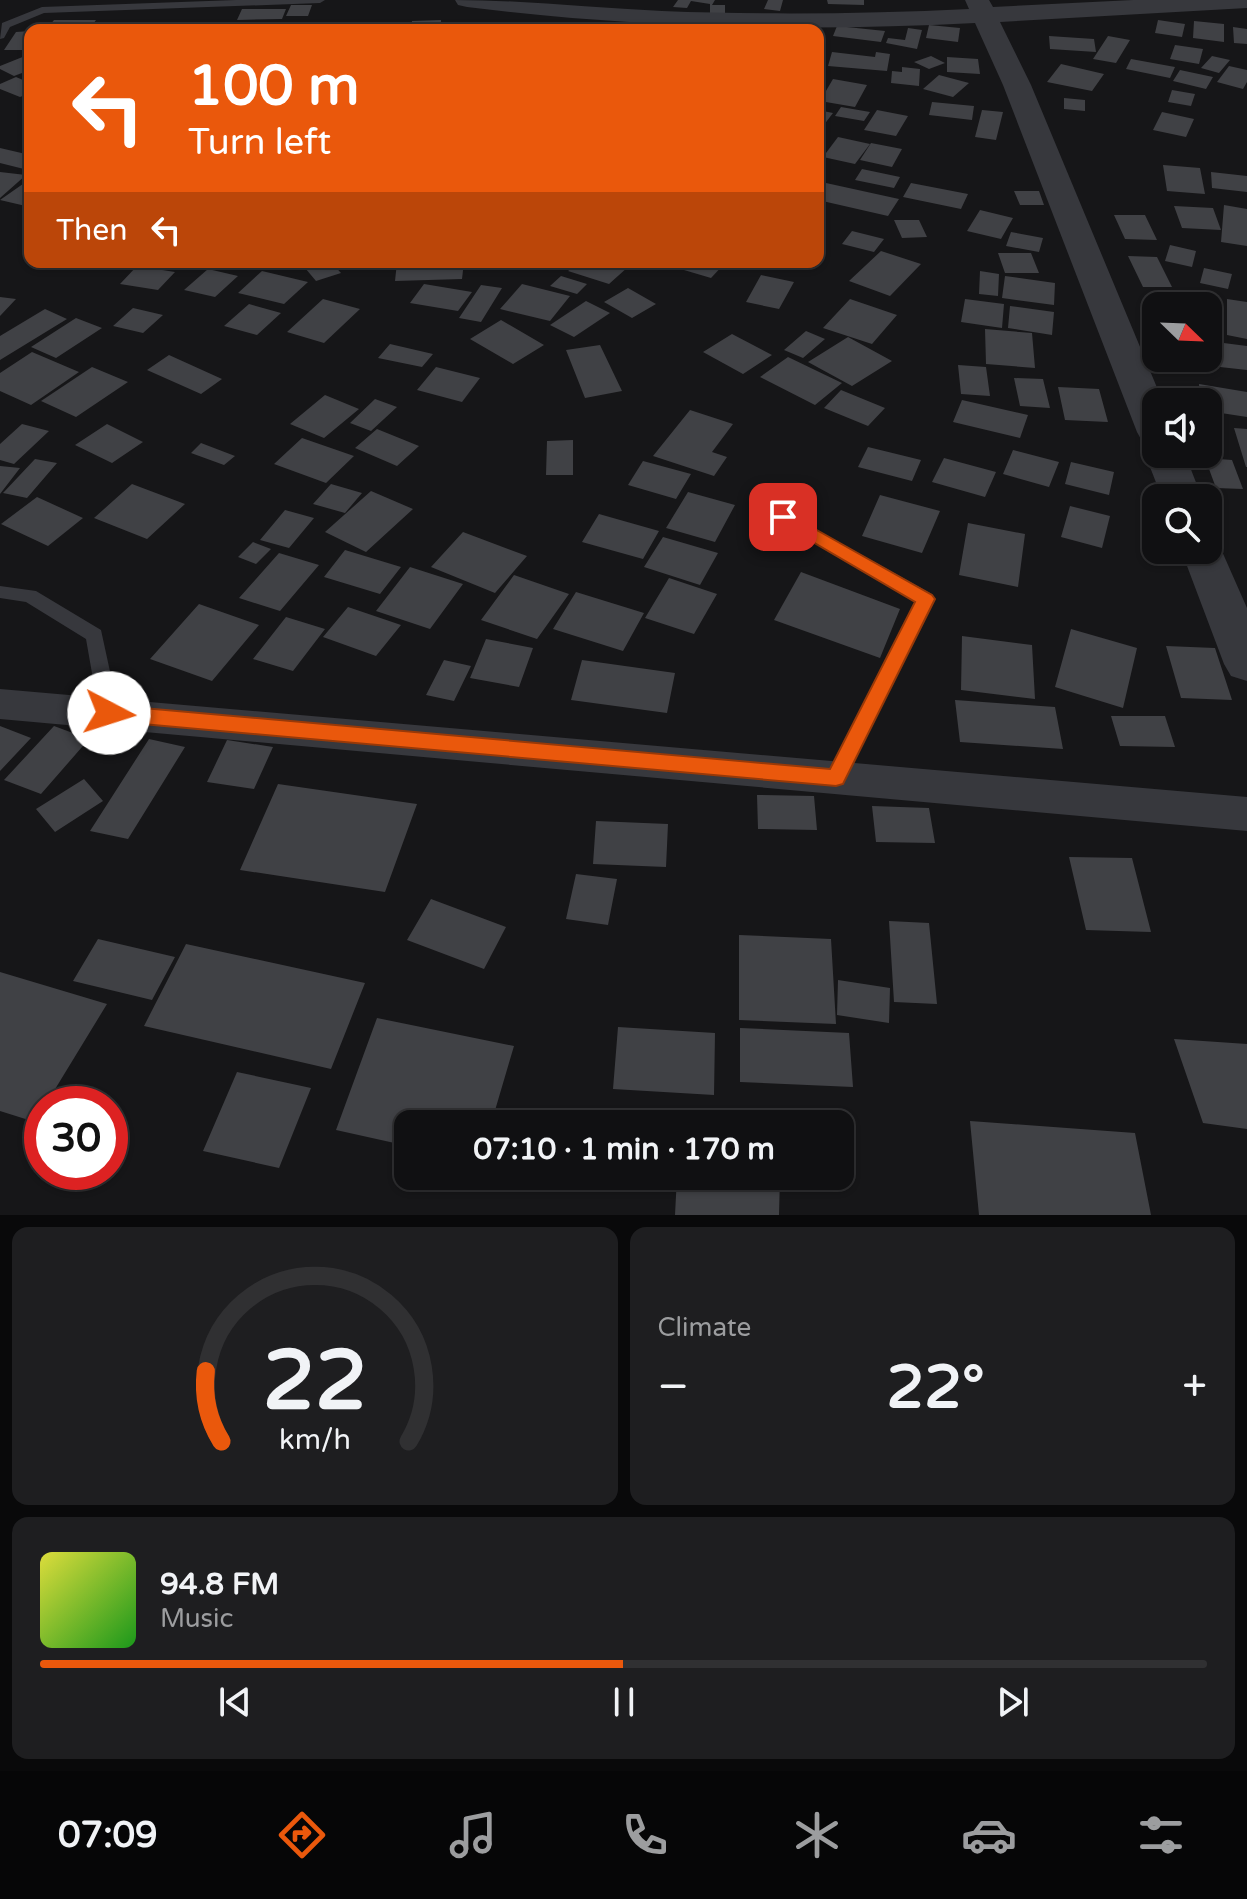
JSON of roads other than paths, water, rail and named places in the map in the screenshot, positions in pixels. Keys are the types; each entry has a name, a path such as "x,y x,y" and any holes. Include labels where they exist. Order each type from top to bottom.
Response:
{"street":[{"path":"467,0 626,19 758,21 980,8 1247,1"},
{"path":"980,8 1017,85 1142,397"},
{"path":"1208,564 1247,664"},
{"path":"0,704 1247,814"}],"lane":[{"path":"0,36 6,25 42,10 320,0"},
{"path":"783,517 926,599 836,778"},
{"path":"0,592 30,596 95,635 109,713"}]}
